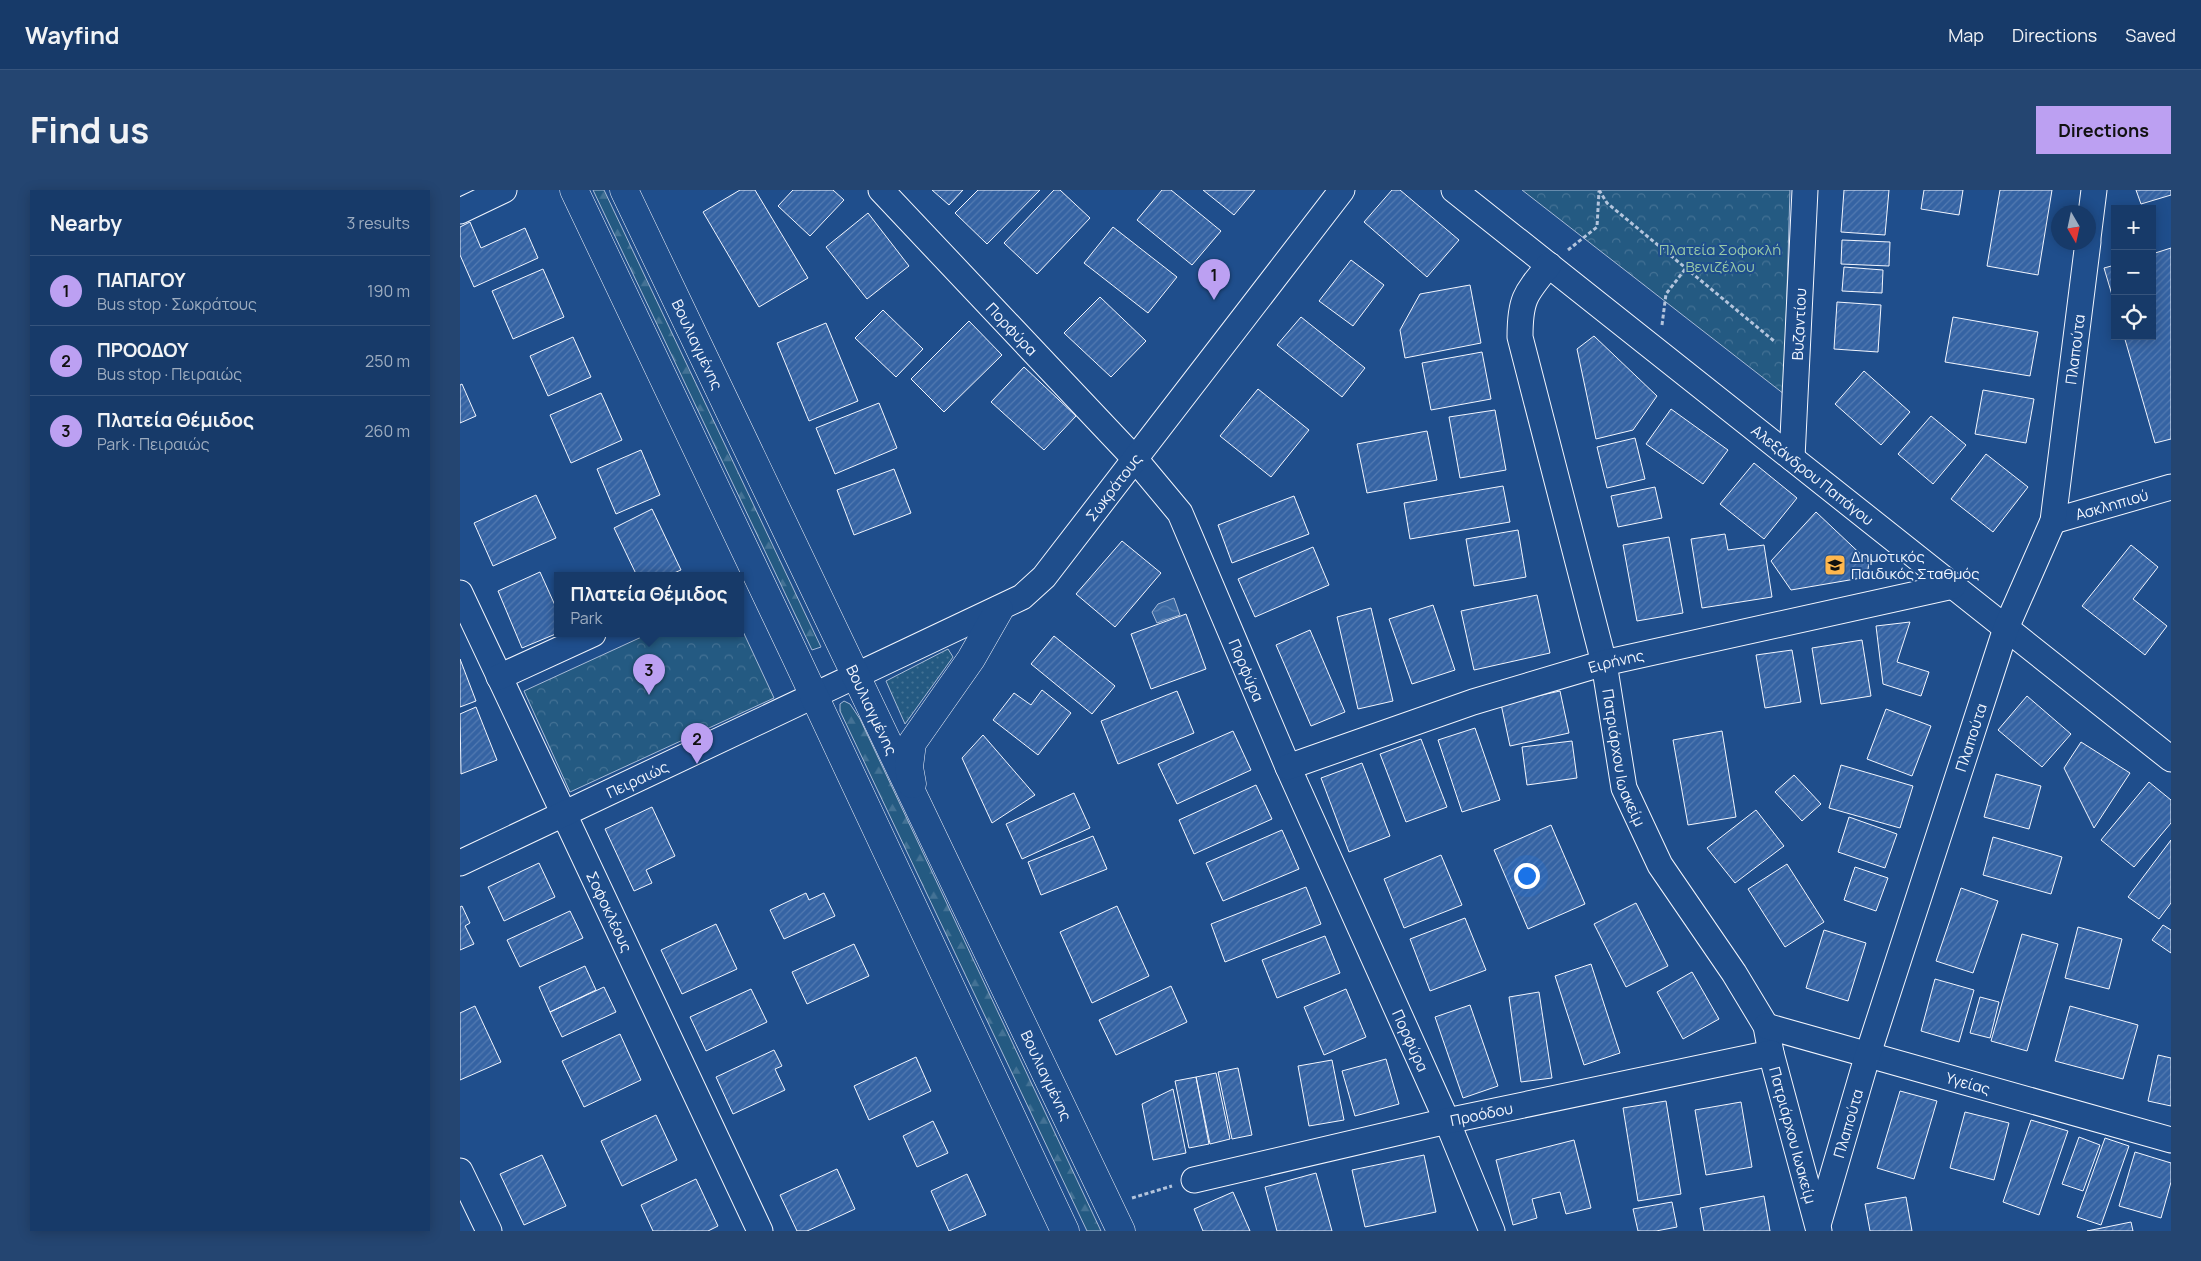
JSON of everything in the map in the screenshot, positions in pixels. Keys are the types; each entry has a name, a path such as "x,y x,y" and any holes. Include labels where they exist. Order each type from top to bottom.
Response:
{"main road":[{"path":"574,190 814,695 1060,1229"},
{"name":"Βουλιαγμένης","path":"624,190 1121,1231"},
{"path":"913,795 909,767 912,743 971,658 999,610"}],"street":[{"path":"460,210 504,190"},
{"name":"Πορφύρα","path":"881,190 1135,459 1180,513 1288,767 1447,1121 1492,1231"},
{"name":"Σωκράτους","path":"814,695 999,610 1022,597 1044,577 1342,190"},
{"name":"Αλεξάνδρου Παπάγου","path":"1454,190 2171,759"},
{"name":"Βυζαντίου","path":"1792,458 1805,190"},
{"path":"2092,205 2094,190"},
{"name":"Πλαπούτα","path":"1818,1228 1868,1054 2006,628 2053,521 2087,250"},
{"name":"Πατριάρχου Ιωακείμ","path":"1549,266 1528,291 1520,313 1520,337 1604,663 1624,788 1660,864 1734,973 1766,1026 1771,1053 1818,1228"},
{"name":"Ασκληπιού","path":"2053,521 2171,487"},
{"name":"Ειρήνης","path":"1288,767 1473,702 1604,663 1953,586"},
{"name":"Σοφοκλέους","path":"460,593 760,1231"},
{"path":"499,677 586,637"},
{"name":"Πειραιώς","path":"460,863 814,695"},
{"name":"Υγείας","path":"1766,1026 2171,1140"},
{"name":"Προόδου","path":"1194,1180 1447,1121 1771,1053"},
{"path":"460,1171 489,1231"}],"path":[{"path":"1549,266 1597,227 1599,190"},
{"path":"1599,190 1607,203 1798,360"},
{"path":"1658,352 1666,294 1686,268"},
{"path":"1108,1204 1194,1180"}],"green space":[{"path":"593,190 604,190 821,647 812,650"},
{"name":"Πλατεία Σοφοκλή Βενιζέλου","path":"1522,190 1790,190 1784,394"},
{"path":"744,634 774,698 570,792 524,691 641,637 744,637"},
{"path":"948,649 953,657 905,724 886,681"},
{"path":"844,701 850,704 860,719 1101,1231 1087,1231 840,711 840,704"}],"water":[{"path":"1174,598 1180,615 1157,623 1152,612 1158,604"}],"building":[{"path":"740,190 755,190 808,278 759,307 703,212"},
{"path":"793,190 833,190 844,200 810,236 778,206"},
{"path":"932,190 963,190 949,205"},
{"path":"978,190 1040,190 987,244 955,213"},
{"path":"1054,190 1060,190 1090,218 1037,274 1004,243"},
{"path":"1162,190 1171,190 1221,231 1192,265 1137,220"},
{"path":"1203,190 1255,190 1234,215"},
{"path":"1392,190 1400,190 1459,240 1427,277 1364,222"},
{"path":"1844,190 1889,190 1885,235 1841,232"},
{"path":"1924,190 1963,190 1959,215 1921,209"},
{"path":"2000,190 2052,190 2038,275 1987,266"},
{"path":"2136,190 2171,190 2171,195 2141,204"},
{"path":"868,213 909,266 867,299 826,247"},
{"path":"470,222 481,248 525,228 538,258 474,287 460,255 460,227"},
{"path":"1113,227 1177,277 1148,313 1084,263"},
{"path":"1842,240 1890,242 1889,266 1841,264"},
{"path":"2171,248 2171,439 2155,443 2125,340 2156,340 2156,253"},
{"path":"1351,260 1384,285 1353,326 1319,301"},
{"path":"2111,266 2111,292 2104,268"},
{"path":"1844,267 1883,270 1882,293 1842,291"},
{"path":"543,269 564,317 513,339 492,291"},
{"path":"1470,285 1481,343 1405,358 1400,330 1420,294"},
{"path":"1100,297 1146,341 1111,377 1064,333"},
{"path":"1837,302 1881,305 1878,352 1834,349"},
{"path":"883,310 923,349 896,377 855,338"},
{"path":"1301,317 1365,368 1342,397 1277,345"},
{"path":"1953,317 2038,332 2030,376 1945,362"},
{"path":"969,321 1002,355 944,412 911,379"},
{"path":"826,323 858,401 809,421 777,343"},
{"path":"1594,336 1657,396 1633,430 1596,439 1577,349"},
{"path":"573,337 591,377 548,396 530,356"},
{"path":"1482,352 1491,399 1431,410 1422,363"},
{"path":"1024,367 1076,416 1044,450 991,402"},
{"path":"1864,371 1910,412 1881,445 1835,404"},
{"path":"462,384 476,416 460,423 460,385"},
{"path":"1258,389 1309,430 1271,477 1220,436"},
{"path":"1983,390 2034,399 2026,443 1975,434"},
{"path":"601,393 622,440 571,463 550,415"},
{"path":"879,403 897,448 835,474 816,428"},
{"path":"1671,409 1728,450 1703,484 1646,444"},
{"path":"1495,410 1506,470 1460,478 1449,417"},
{"path":"1931,416 1966,445 1933,484 1898,454"},
{"path":"1427,431 1437,480 1367,493 1357,444"},
{"path":"1635,438 1645,479 1607,488 1597,447"},
{"path":"641,450 660,495 616,514 597,469"},
{"path":"1986,454 2028,487 1993,532 1951,499"},
{"path":"1754,463 1797,498 1764,539 1720,504"},
{"path":"894,469 911,513 854,535 837,490"},
{"path":"1503,486 1510,522 1410,539 1404,503"},
{"path":"1655,487 1662,518 1618,527 1611,496"},
{"path":"536,495 556,538 493,566 474,523"},
{"path":"1294,496 1309,534 1232,563 1218,525"},
{"path":"652,509 681,570 676,572 635,572 614,528"},
{"path":"1816,512 1869,562 1867,577 1791,590 1771,561"},
{"path":"1518,530 1526,577 1474,586 1466,539"},
{"path":"1725,534 1728,550 1764,545 1772,597 1702,608 1691,539"},
{"path":"1669,537 1683,613 1637,621 1623,545"},
{"path":"1122,541 1161,573 1115,627 1076,594"},
{"path":"2131,545 2158,567 2133,599 2167,626 2145,655 2082,606"},
{"path":"1313,547 1329,585 1255,617 1238,579"},
{"path":"540,572 554,603 554,635 522,648 498,591"},
{"path":"1537,595 1550,653 1474,670 1461,611"},
{"path":"1433,605 1455,670 1412,684 1389,619"},
{"path":"1371,608 1393,701 1358,709 1337,617"},
{"path":"1186,614 1206,669 1151,689 1131,634"},
{"path":"1910,622 1897,662 1929,672 1921,696 1883,684 1876,626"},
{"path":"1310,630 1345,712 1311,726 1276,645"},
{"path":"1054,636 1115,686 1092,714 1031,664"},
{"path":"1862,640 1871,696 1821,704 1812,648"},
{"path":"1792,650 1801,702 1765,708 1756,655"},
{"path":"460,659 476,701 460,707"},
{"path":"1042,690 1071,713 1038,755 993,720 1014,693 1031,705"},
{"path":"1177,691 1194,733 1118,764 1101,721"},
{"path":"1560,691 1569,733 1510,746 1501,704"},
{"path":"2027,696 2071,734 2042,767 1998,730"},
{"path":"476,707 497,760 461,774 460,714"},
{"path":"1886,709 1931,726 1912,776 1867,759"},
{"path":"1475,728 1500,800 1462,812 1438,740"},
{"path":"1233,731 1251,770 1177,804 1158,764"},
{"path":"1722,731 1736,817 1688,825 1673,740"},
{"path":"983,735 1035,795 992,823 962,758"},
{"path":"1421,739 1447,807 1406,822 1380,754"},
{"path":"1572,741 1577,778 1527,785 1522,747"},
{"path":"2081,742 2130,773 2094,828 2064,768"},
{"path":"1362,763 1390,836 1349,852 1321,778"},
{"path":"1841,765 1913,786 1900,828 1829,808"},
{"path":"1996,774 2041,786 2029,829 1984,817"},
{"path":"1794,775 1821,804 1802,821 1775,792"},
{"path":"2149,782 2171,800 2171,823 2134,867 2101,840"},
{"path":"1256,785 1272,819 1194,854 1179,820"},
{"path":"1074,793 1090,828 1022,859 1006,824"},
{"path":"652,807 675,856 646,870 652,883 634,891 605,829"},
{"path":"1756,810 1784,846 1735,883 1707,848"},
{"path":"1849,817 1897,834 1885,868 1838,852"},
{"path":"1551,825 1585,904 1528,929 1494,850"},
{"path":"1282,830 1299,869 1223,901 1206,863"},
{"path":"1093,836 1107,869 1041,895 1028,862"},
{"path":"1993,837 2062,857 2051,894 1983,875"},
{"path":"2171,840 2171,903 2159,919 2128,897"},
{"path":"1441,855 1462,905 1404,928 1384,879"},
{"path":"539,863 555,897 504,921 488,887"},
{"path":"1787,864 1824,922 1785,947 1748,889"},
{"path":"1855,867 1888,878 1876,911 1844,900"},
{"path":"1306,887 1321,924 1225,962 1211,924"},
{"path":"1961,888 1998,901 1973,973 1936,961"},
{"path":"806,893 809,900 824,893 835,916 784,939 770,910"},
{"path":"1636,903 1668,966 1626,987 1594,924"},
{"path":"462,906 470,923 465,926 474,944 460,950 460,907"},
{"path":"1117,906 1149,976 1092,1003 1060,932"},
{"path":"570,911 583,938 520,967 507,940"},
{"path":"1465,918 1486,970 1430,991 1410,939"},
{"path":"716,924 737,969 682,994 661,950"},
{"path":"2163,925 2171,930 2171,953 2152,940"},
{"path":"2078,927 2122,939 2109,989 2065,978"},
{"path":"1824,930 1866,943 1848,1001 1806,988"},
{"path":"2022,934 2058,944 2027,1051 1991,1041"},
{"path":"1325,936 1340,973 1277,998 1262,960"},
{"path":"854,944 869,976 807,1004 792,972"},
{"path":"1591,964 1620,1053 1584,1065 1555,976"},
{"path":"585,966 596,990 550,1012 539,987"},
{"path":"1692,972 1719,1019 1683,1039 1657,992"},
{"path":"1935,979 1974,990 1959,1042 1921,1031"},
{"path":"1171,986 1187,1022 1116,1055 1099,1020"},
{"path":"604,987 616,1012 562,1037 550,1012"},
{"path":"751,989 767,1022 706,1051 690,1017"},
{"path":"1346,989 1366,1037 1324,1055 1304,1007"},
{"path":"1539,992 1552,1078 1521,1082 1509,997"},
{"path":"1980,997 1999,1002 1990,1038 1970,1033"},
{"path":"1470,1005 1498,1086 1463,1098 1435,1017"},
{"path":"475,1006 501,1062 460,1080 460,1013"},
{"path":"2070,1006 2138,1025 2123,1079 2055,1061"},
{"path":"620,1034 641,1080 584,1107 562,1061"},
{"path":"774,1050 782,1066 775,1069 785,1090 733,1114 716,1077"},
{"path":"2158,1055 2171,1058 2171,1106 2148,1101"},
{"path":"916,1057 931,1091 869,1120 854,1086"},
{"path":"1386,1059 1399,1104 1355,1116 1342,1071"},
{"path":"1332,1060 1344,1120 1309,1126 1298,1066"},
{"path":"1238,1068 1252,1135 1232,1139 1218,1072"},
{"path":"1216,1073 1230,1139 1210,1144 1196,1077"},
{"path":"1196,1077 1209,1144 1189,1148 1175,1081"},
{"path":"1173,1089 1186,1153 1153,1160 1142,1104"},
{"path":"1900,1091 1937,1101 1914,1179 1877,1168"},
{"path":"1666,1101 1681,1194 1638,1201 1623,1108"},
{"path":"1741,1102 1752,1167 1706,1175 1695,1110"},
{"path":"1965,1112 2009,1123 1994,1180 1950,1168"},
{"path":"656,1115 677,1160 622,1186 601,1141"},
{"path":"2031,1120 2068,1131 2039,1215 2003,1202"},
{"path":"933,1121 948,1153 917,1167 903,1136"},
{"path":"2079,1137 2100,1145 2083,1191 2062,1184"},
{"path":"2105,1138 2129,1146 2101,1225 2077,1217"},
{"path":"1574,1140 1591,1208 1566,1214 1560,1192 1532,1199 1537,1218 1513,1225 1496,1160"},
{"path":"2135,1152 2171,1163 2171,1182 2161,1218 2119,1206"},
{"path":"542,1155 566,1206 524,1225 500,1174"},
{"path":"1424,1155 1436,1212 1365,1227 1352,1170"},
{"path":"837,1169 855,1209 807,1231 797,1231 780,1195"},
{"path":"1316,1173 1332,1231 1277,1231 1265,1187"},
{"path":"967,1174 986,1215 949,1231 931,1191"},
{"path":"696,1179 718,1226 708,1231 653,1231 641,1205"},
{"path":"1233,1192 1250,1231 1203,1231 1194,1209"},
{"path":"1764,1196 1770,1231 1704,1231 1700,1208"},
{"path":"1906,1197 1912,1231 1870,1231 1865,1204"},
{"path":"1672,1202 1677,1227 1656,1231 1638,1231 1633,1209"},
{"path":"2131,1222 2133,1231 2087,1231"}],"place":[{"name":"ΠΑΠΑΓΟΥ","path":"1214,300"},
{"name":"Δημοτικός Παιδικός Σταθμός","path":"1835,565"},
{"name":"Πλατεία Θέμιδος","path":"649,695"},
{"name":"ΠΡΟΟΔΟΥ","path":"697,764"}]}
